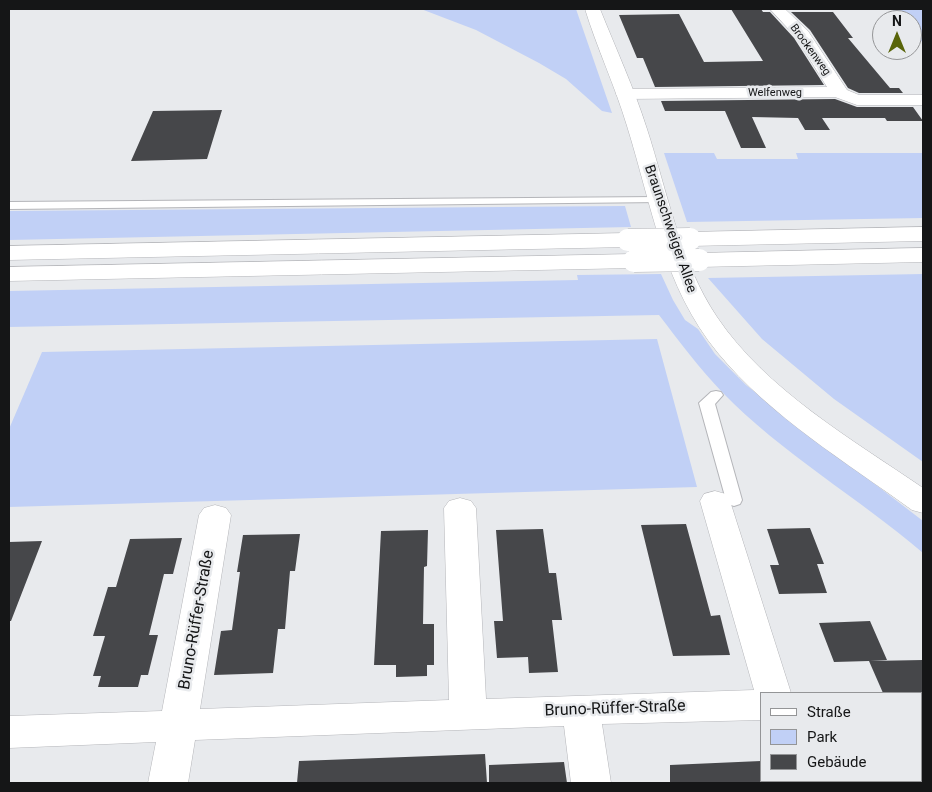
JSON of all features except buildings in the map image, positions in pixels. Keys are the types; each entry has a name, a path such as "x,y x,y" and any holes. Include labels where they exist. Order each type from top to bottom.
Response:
{"main road":[{"name":"Braunschweiger Allee","path":"592,9 642,141 658,200 691,294 707,321 730,350 759,381 810,421 923,503"},
{"name":"Brockenweg","path":"777,9 802,34 838,90 837,92"},
{"name":"Welfenweg","path":"624,94 837,92 857,100 923,100"},
{"path":"694,249 923,234"},
{"path":"9,252 694,249 923,254"},
{"path":"9,274 631,250"},
{"path":"725,501 773,692"},
{"path":"460,508 468,715"},
{"name":"Bruno-Rüffer-Straße","path":"179,725 215,515"},
{"name":"Bruno-Rüffer-Straße","path":"9,732 744,704 760,705"},
{"path":"581,711 591,783"},
{"path":"168,783 179,725"}],"lane":[{"path":"9,206 658,200"},
{"path":"716,395 707,403 725,501"}],"green space":[{"path":"421,9 576,9 612,113 602,111 566,79 539,63 476,30"},
{"path":"892,9 922,10 893,10"},
{"path":"922,10 923,11 922,42"},
{"path":"664,153 714,153 717,159 798,159 796,153 923,153 923,218 687,222"},
{"path":"625,206 631,227 9,240 9,211"},
{"path":"661,274 685,320 698,329 715,354 746,385 923,521 923,553 769,435 745,414 705,374 659,315 9,327 9,291 578,280 577,275"},
{"path":"923,274 923,462 834,399 762,339 708,278"},
{"path":"657,339 697,487 9,507 9,429 42,352"}]}
